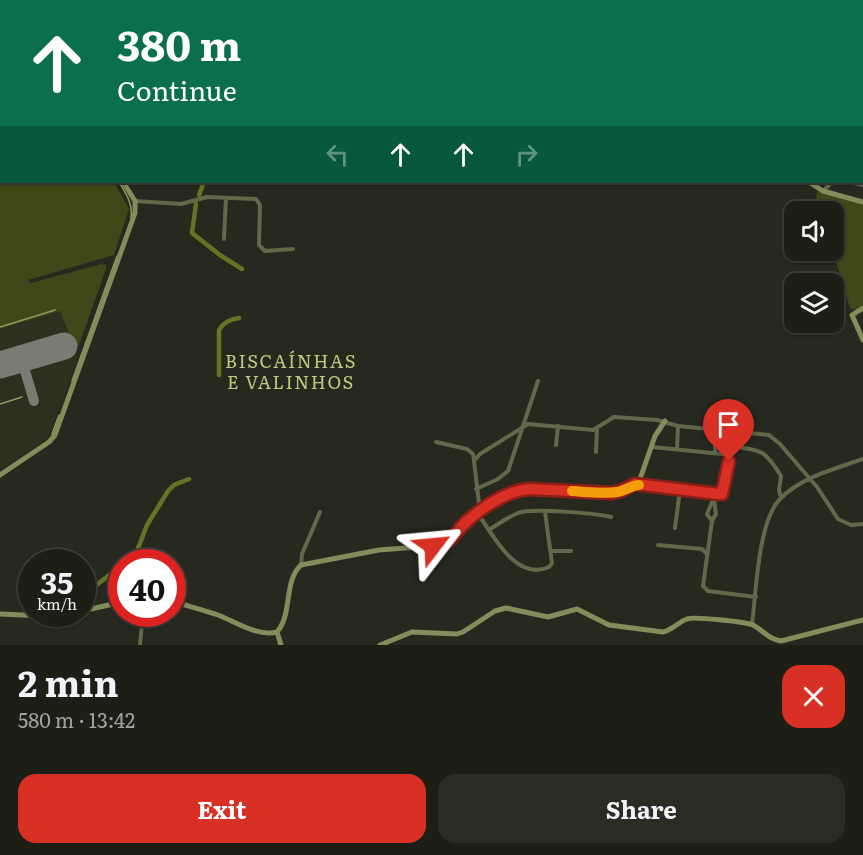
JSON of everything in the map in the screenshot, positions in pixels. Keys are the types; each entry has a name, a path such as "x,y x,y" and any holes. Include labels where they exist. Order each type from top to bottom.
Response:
{"street":[{"path":"0,475 49,442 55,435 135,213 135,201 124,183"},
{"path":"811,183 824,191 863,202"},
{"path":"824,191 831,183"},
{"path":"135,201 181,204 207,197 256,199 259,201 261,211 258,241 262,249 265,251 292,249"},
{"path":"222,238 226,198"},
{"path":"863,308 852,315 863,339"},
{"path":"476,489 504,476 510,465 538,381"},
{"path":"474,461 480,454 522,427 535,424 597,429 614,417 665,421 678,426 763,434 773,438 810,478 838,519 851,525 863,524"},
{"path":"186,605 221,616 257,631 277,633 282,626 292,580 301,565 359,552 445,544 450,542 466,522 504,496 522,490 612,493 621,491 635,484 644,472 655,436 665,421"},
{"path":"556,445 558,426"},
{"path":"677,449 678,426"},
{"path":"596,452 597,429"},
{"path":"715,453 716,429"},
{"path":"635,484 713,494 724,492 735,430"},
{"path":"436,442 471,451 479,513 508,556 526,567 537,570 549,567 552,563 545,512"},
{"path":"652,447 732,455"},
{"path":"733,447 758,450 764,453 781,476 779,490 781,498"},
{"path":"752,625 768,516 781,498 810,478 863,459"},
{"path":"675,528 680,490"},
{"path":"713,494 708,514 712,521 703,582 705,589 756,597"},
{"path":"301,565 302,554 320,512"},
{"path":"489,530 518,513 592,513 611,517"},
{"path":"658,545 702,549 707,553"},
{"path":"551,551 571,551"},
{"path":"380,645 412,632 457,634 495,611 506,608 548,617 577,609 609,625 656,632 670,631 689,618 752,625 768,637 782,641 863,620"},
{"path":"0,614 18,615"},
{"path":"140,645 142,627"},
{"path":"277,633 281,645"}],"shaded area":[{"path":"60,311 79,357 49,435 37,446 0,470 0,329"}],"green space":[{"path":"0,183 115,183 129,209 114,255 28,280 31,283 101,264 106,265 79,345 75,348 60,311 0,329"},
{"path":"817,191 863,204 863,305 856,310 850,308 844,288 844,273 840,273 836,261 844,261 844,201 818,201"}],"waterway":[{"path":"120,183 130,203 131,218"},
{"path":"199,195 204,183"},
{"path":"196,204 192,233 242,269"},
{"path":"72,381 117,256"},
{"path":"0,327 55,310"},
{"path":"219,375 219,330 223,325 239,318"},
{"path":"0,404 22,397"},
{"path":"52,434 59,415"},
{"path":"138,549 147,525 168,491 174,485 189,479"},
{"path":"96,585 108,576"}],"taxiway":[{"path":"26,358 23,364 34,401"}],"runway":[{"path":"0,365 64,346"}],"slow traffic":[{"path":"572,491 612,493 629,489 635,484 639,485"}],"district":[{"name":"BISCAÍNHAS E VALINHOS","path":"291,370"}],"route":[{"path":"433,546 450,542 466,522 504,496 516,491 529,489 612,493 629,489 635,484 722,494 729,461"}]}
